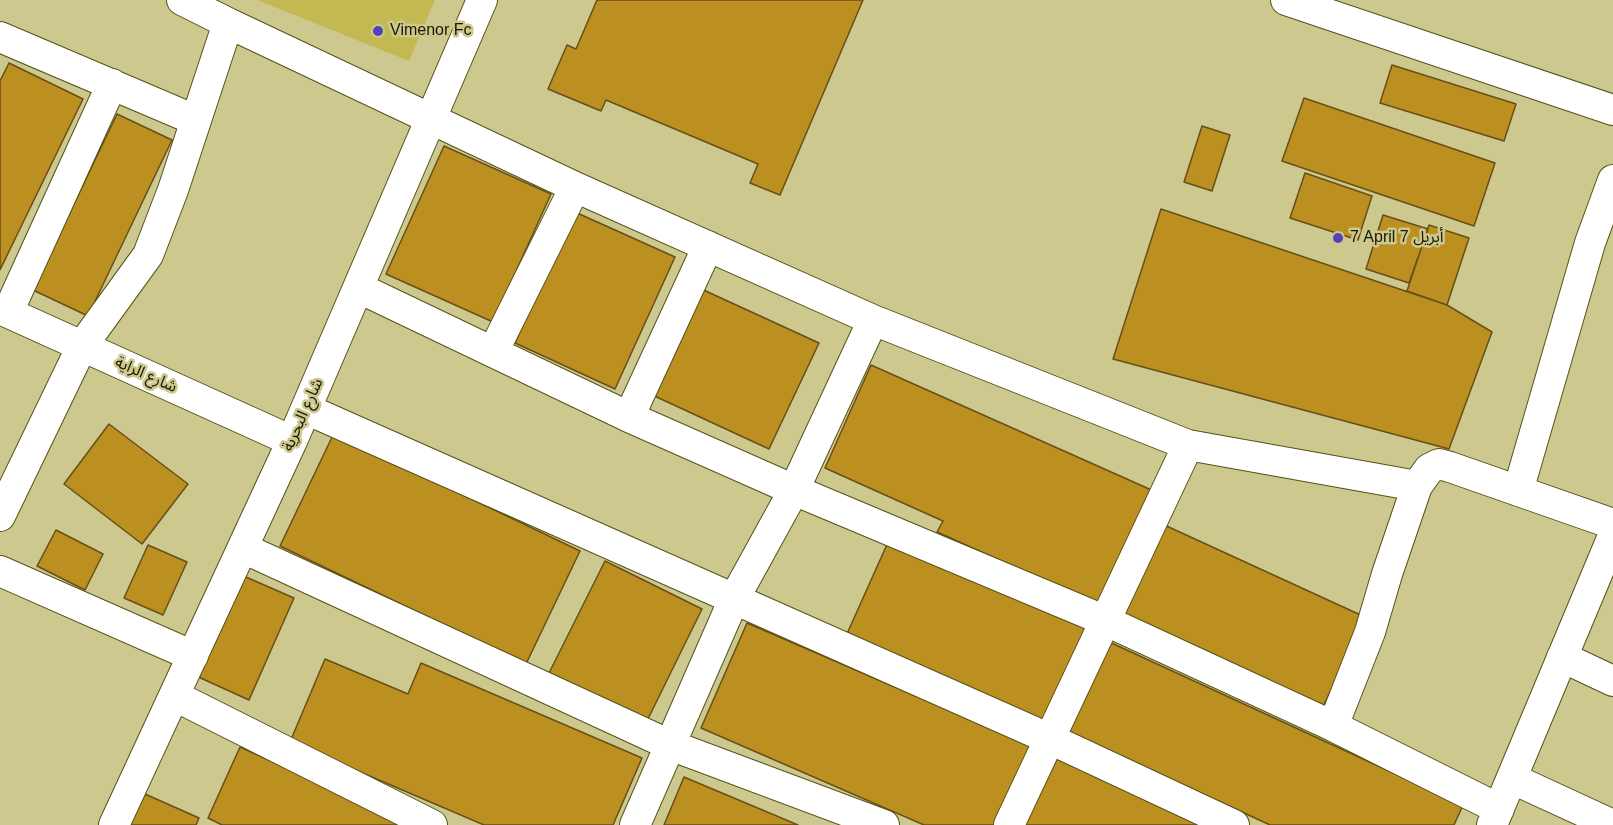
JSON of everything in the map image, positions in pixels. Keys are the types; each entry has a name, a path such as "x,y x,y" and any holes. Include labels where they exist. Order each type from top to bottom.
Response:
{"street":[{"path":"182,0 575,187 873,320 1188,445 1417,486"},
{"name":"شارع البحرية","path":"114,825 292,441 482,0"},
{"path":"1286,0 1345,9 1613,110"},
{"path":"0,516 82,346 148,255 169,201 228,23"},
{"path":"0,37 195,120"},
{"path":"4,310 112,84"},
{"path":"1518,491 1590,243 1613,180"},
{"path":"493,352 575,187"},
{"path":"629,417 708,246"},
{"path":"359,288 629,417 794,490 1106,621 1333,726 1496,817 1613,536"},
{"name":"شارع الراية","path":"4,310 292,441"},
{"path":"635,825 734,599 794,490 873,320"},
{"path":"306,409 1050,739 1234,825"},
{"path":"1009,825 1188,445"},
{"path":"1333,726 1370,632 1417,486 1429,469 1439,464 1613,524"},
{"path":"243,548 670,745 884,825"},
{"path":"0,571 193,656"},
{"path":"1562,657 1613,681"},
{"path":"175,696 432,825"},
{"path":"1512,779 1613,825"}],"shaded area":[{"name":"Vimenor Fc","path":"257,0 435,0 409,61"}],"building":[{"path":"597,0 863,0 780,195 750,183 758,164 606,100 601,111 548,89 567,45 576,49"},
{"path":"9,63 83,99 0,270 0,81"},
{"path":"1392,65 1516,104 1504,141 1380,103"},
{"path":"1304,98 1495,163 1474,226 1282,161"},
{"path":"117,114 172,140 88,316 33,290"},
{"path":"1202,126 1230,135 1212,191 1184,182"},
{"path":"444,146 551,194 493,322 386,274"},
{"path":"1305,173 1372,196 1358,240 1290,218"},
{"path":"1161,209 1447,305 1492,332 1449,449 1113,359"},
{"path":"575,212 675,257 615,389 515,343"},
{"path":"1383,215 1428,229 1409,283 1366,269"},
{"path":"1429,225 1469,238 1447,305 1407,291"},
{"path":"697,287 819,343 769,449 648,393"},
{"path":"871,365 1156,492 1104,607 937,532 943,521 825,468"},
{"path":"109,424 188,484 142,544 64,484"},
{"path":"334,433 580,551 526,664 280,546"},
{"path":"1160,523 1365,617 1322,709 1118,614"},
{"path":"56,530 103,554 85,590 37,566"},
{"path":"889,540 1086,627 1043,724 846,636"},
{"path":"148,545 187,562 163,615 124,598"},
{"path":"605,561 702,609 645,725 547,677"},
{"path":"239,574 294,598 249,700 194,675"},
{"path":"747,623 1036,748 1002,825 924,825 701,728"},
{"path":"1105,640 1463,805 1454,825 1270,825 1064,730"},
{"path":"325,659 408,694 421,663 642,758 613,825 484,825 290,742"},
{"path":"240,747 402,820 400,825 222,825 208,818"},
{"path":"1054,755 1207,825 1021,825"},
{"path":"684,777 798,825 664,825"},
{"path":"145,794 199,818 196,825 130,825"}],"place":[{"name":"Vimenor Fc","path":"378,31"},
{"name":"7 April 7 أبريل","path":"1338,238"}]}
